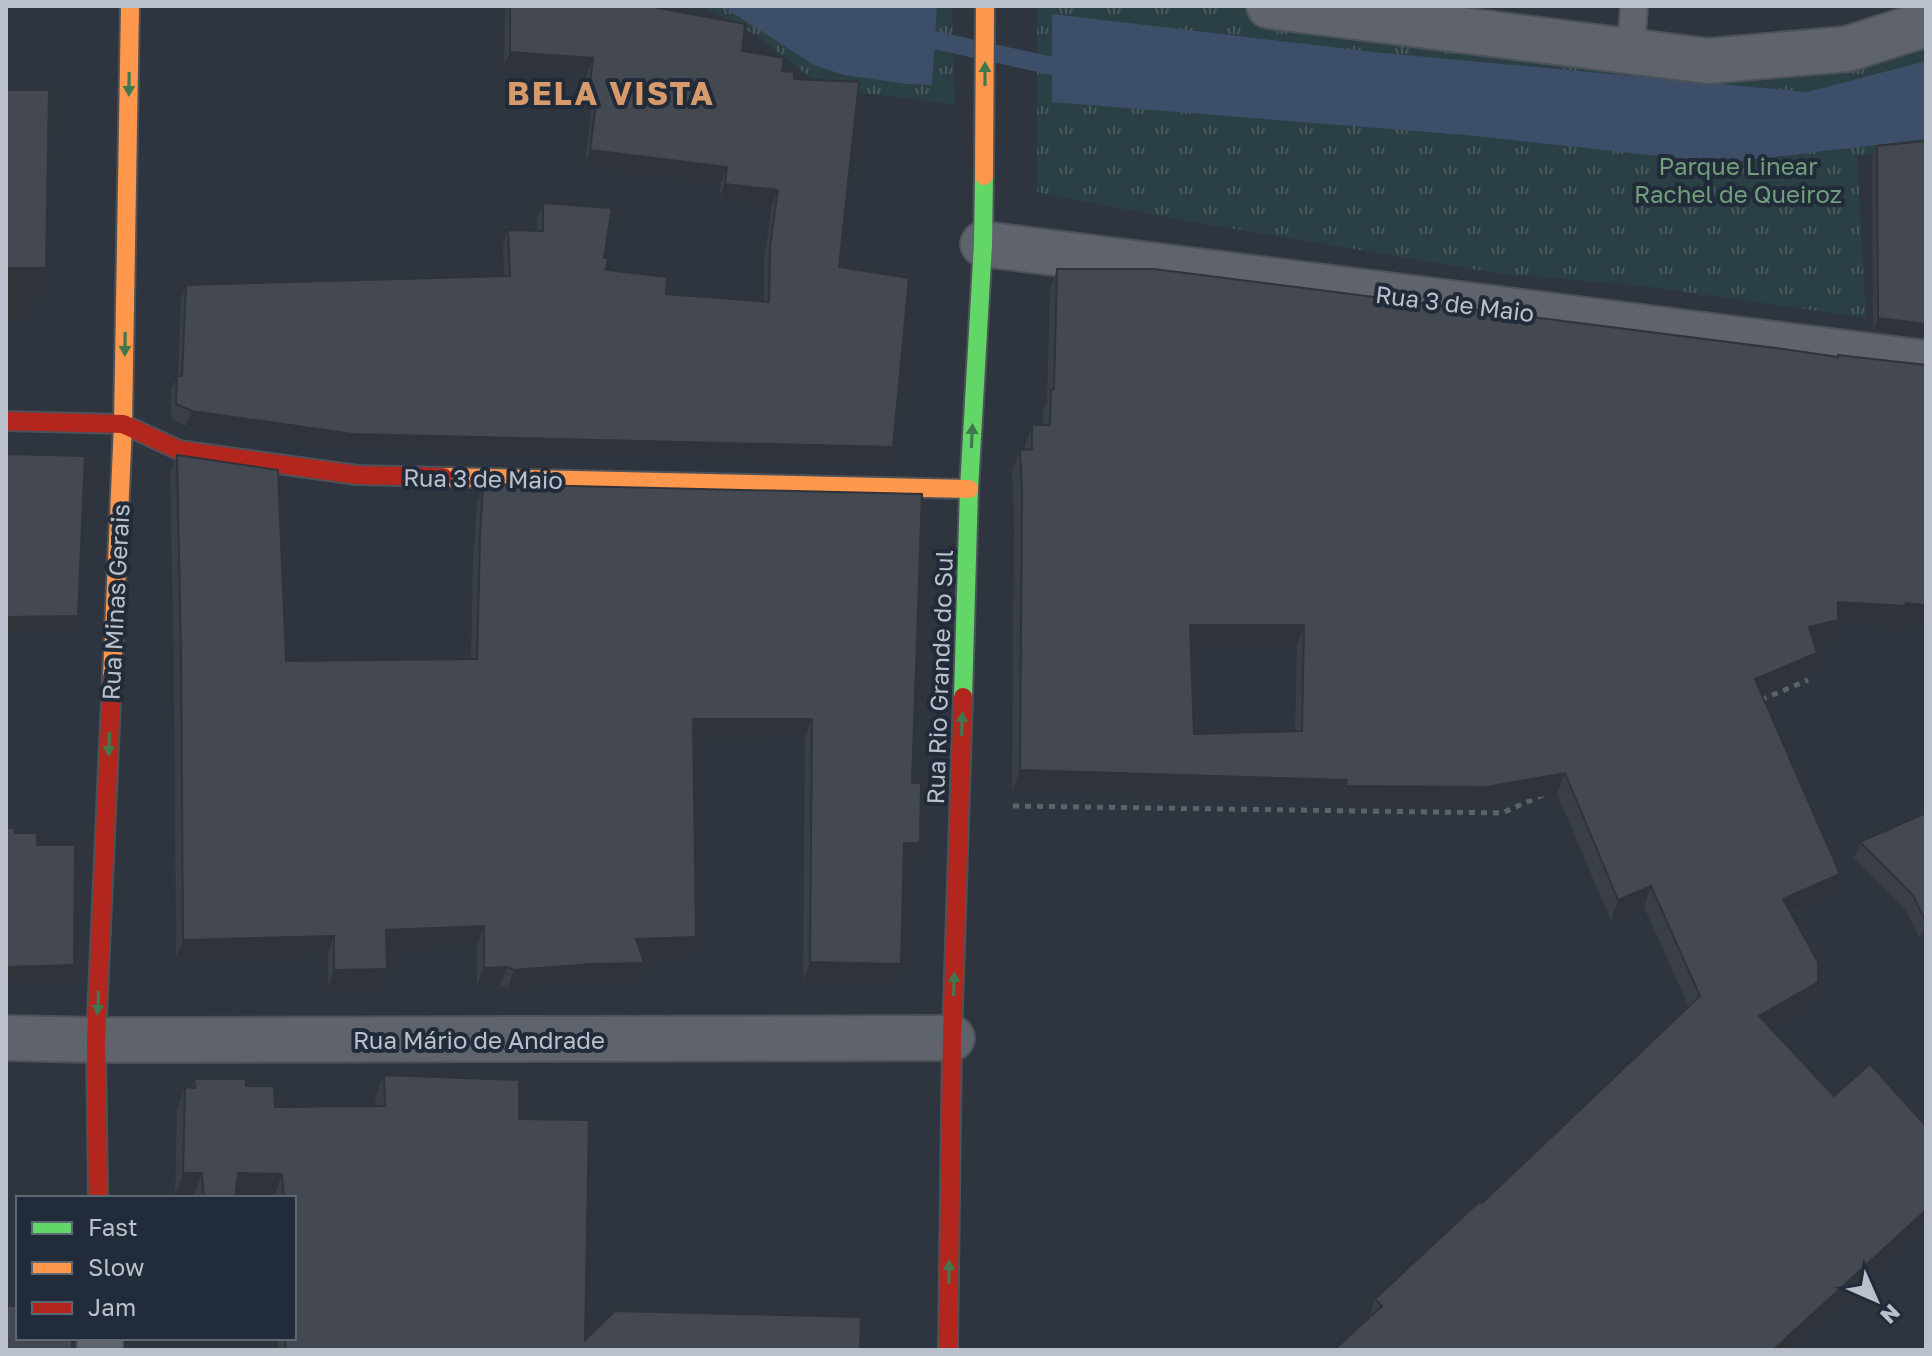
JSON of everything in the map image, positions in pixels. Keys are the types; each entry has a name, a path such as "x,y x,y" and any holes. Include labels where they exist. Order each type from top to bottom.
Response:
{"street":[{"name":"Rua Minas Gerais","path":"98,1196 96,1040 123,424 130,6"},
{"name":"Rua Rio Grande do Sul","path":"948,1350 952,1038 969,489 983,244 985,6"},
{"path":"1269,6 1708,61 1847,49 1926,24"},
{"name":"Rua 3 de Maio","path":"983,244 1926,363"},
{"name":"Rua 3 de Maio","path":"6,421 123,424 179,450 357,475 969,489"},
{"name":"Rua Mário de Andrade","path":"6,1038 952,1038"}],"lane":[{"path":"1631,51 1634,6"}],"path":[{"path":"1749,705 1808,680"},
{"path":"960,805 1502,813 1546,794"}],"green space":[{"path":"703,6 952,6 955,105 827,90 757,36"},
{"name":"Parque Linear Rachel de Queiroz","path":"1037,6 1269,6 1631,51 1926,21 1926,147 1857,156 1866,318 1644,286 1496,273 1181,220 1037,192"}],"water":[{"path":"722,6 937,6 932,85 844,75 814,65"},
{"path":"1052,14 1383,53 1807,92 1926,61 1926,139 1722,163 1466,135 1052,102"}],"building":[{"path":"510,6 647,6 745,24 742,51 784,58 782,71 794,72 794,79 859,82 839,267 909,278 893,447 353,434 192,411 176,404 177,376 182,376 186,285 510,276 508,230 543,231 543,203 612,208 604,258 608,258 606,270 667,277 666,294 769,302 770,246 778,190 725,184 727,167 590,150 597,95 589,94 593,58 510,52"},
{"path":"6,90 49,90 46,268 6,268"},
{"path":"1926,141 1926,324 1878,318 1877,146"},
{"path":"1057,269 1154,269 1838,357 1926,365 1926,605 1838,602 1838,620 1809,627 1817,653 1755,679 1840,874 1783,899 1818,962 1818,982 1759,1016 1834,1096 1870,1064 1926,1126 1926,1210 1773,1350 1334,1350 1382,1306 1375,1299 1480,1201 1482,1203 1700,996 1651,886 1618,900 1565,773 1486,787 1346,786 1347,780 1020,770 1020,450 1032,449 1032,425 1050,425 1051,389 1054,389","holes":["1190,625 1304,625 1302,731 1194,734"]},
{"path":"6,454 85,456 78,616 6,617"},
{"path":"177,455 278,470 286,661 477,659 483,484 922,494 912,783 921,783 920,843 904,843 901,964 810,962 812,719 693,719 696,937 636,939 644,963 514,970 507,967 484,968 484,926 386,930 387,969 334,970 334,936 183,940"},
{"path":"1926,813 1926,922 1913,895 1860,842"},
{"path":"6,828 15,828 15,833 37,833 37,845 75,845 74,965 6,967"},
{"path":"384,1075 519,1080 519,1119 589,1120 585,1340 615,1311 861,1317 860,1350 285,1350 286,1340 296,1340 296,1196 284,1196 282,1174 238,1173 235,1196 204,1196 202,1173 183,1173 185,1087 195,1088 194,1079 246,1079 246,1086 274,1086 275,1107 385,1106"},
{"path":"6,1306 16,1306 16,1340 72,1340 72,1350 6,1350"}],"waterway":[{"path":"911,35 1073,69"}],"traffic: fast":[{"path":"963,697 984,176"}],"traffic: slow":[{"path":"112,677 123,424 130,6"},
{"path":"984,176 985,6"},
{"path":"443,477 969,489"}],"traffic: jam":[{"path":"6,421 123,424 179,450 357,475 443,477"},
{"path":"98,1196 96,1040 112,677"},
{"path":"948,1350 952,1038 963,697"}],"district":[{"name":"BELA VISTA","path":"611,93"}]}
